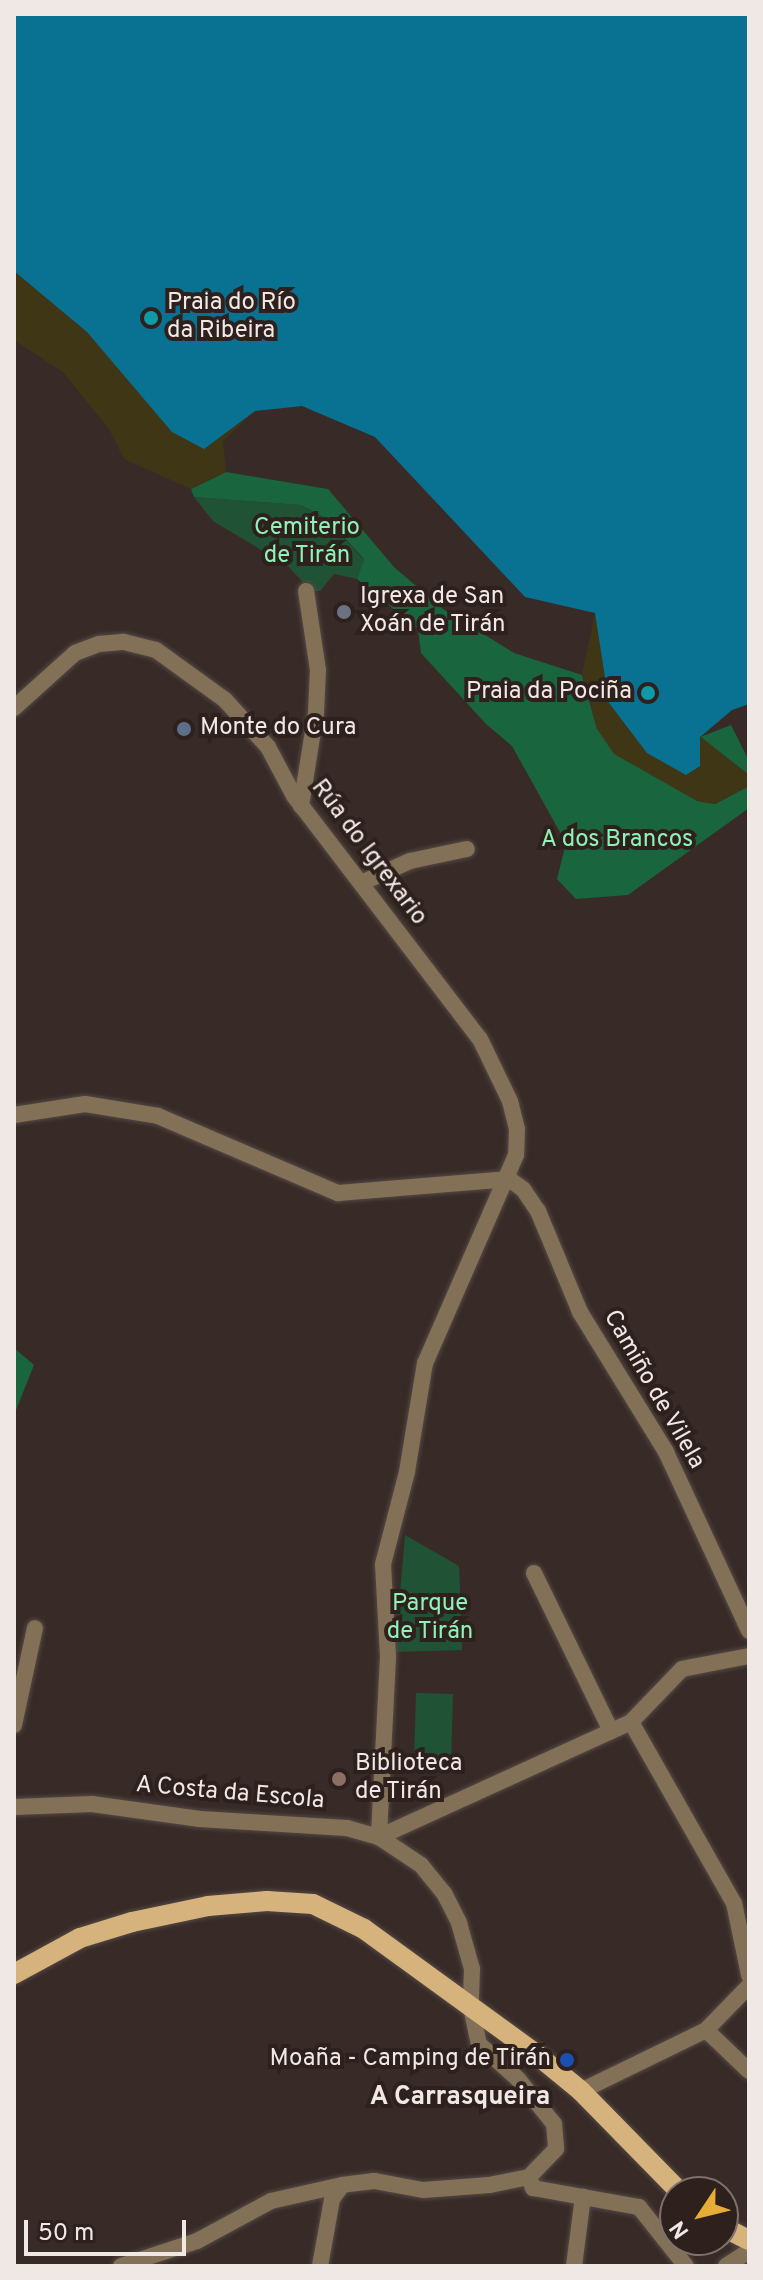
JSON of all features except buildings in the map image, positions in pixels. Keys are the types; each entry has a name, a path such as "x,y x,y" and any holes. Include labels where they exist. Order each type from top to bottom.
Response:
{"main road":[{"path":"14,1974 80,1938 132,1922 208,1906 267,1901 313,1904 364,1929 581,2091 664,2176"}],"street":[{"path":"301,806 316,712 318,670 306,591"},
{"name":"Rúa do Igrexario","path":"14,708 75,653 99,644 124,642 156,650 225,700 268,747 301,806 480,1039 510,1101 517,1129 516,1155 509,1179 425,1363 407,1472 383,1564 388,1657 379,1837"},
{"path":"361,883 410,861 467,849"},
{"path":"14,1115 85,1104 158,1116 338,1193 509,1179"},
{"name":"Camiño de Vilela","path":"509,1179 523,1189 538,1211 580,1312 666,1452 749,1631"},
{"path":"534,1573 611,1731"},
{"path":"14,1725 35,1628"},
{"path":"379,1837 631,1722 682,1669 749,1656"},
{"path":"631,1722 734,1903 749,1975"},
{"name":"A Costa da Escola","path":"14,1807 92,1804 200,1819 347,1828 379,1837 421,1865 444,1893 459,1923 472,1969 471,2007 479,2044 518,2079 554,2124 556,2149 529,2177"},
{"path":"581,2091 706,2030 749,1986"},
{"path":"706,2030 749,2071"},
{"path":"121,2266 197,2241 271,2201 342,2185 374,2181 423,2190 489,2185 529,2177 533,2188 639,2207 686,2266"},
{"path":"320,2266 332,2199 342,2185"},
{"path":"574,2266 583,2197"},
{"path":"726,2266 749,2251"}],"green space":[{"name":"A dos Brancos","path":"226,472 328,489 394,567 443,609 514,653 582,675 597,729 697,801 715,804 749,786 749,808 628,895 576,899 557,879 566,843 512,746 486,724 421,653 418,629 357,579 364,559 327,519 301,505 194,497 191,489"},
{"name":"Cemiterio de Tirán","path":"194,497 301,505 326,519 364,560 357,579 334,574 320,591 311,591 288,566 213,521"},
{"path":"731,725 749,761 749,775 700,737"},
{"path":"14,1348 34,1365 14,1415"},
{"name":"Parque de Tirán","path":"405,1535 459,1566 462,1650 395,1652"},
{"path":"416,1693 453,1694 451,1763 414,1762"}],"sand":[{"name":"Praia do Río da Ribeira","path":"14,169 255,411 223,441 226,472 191,489 124,459 109,429 63,372 14,340"},
{"name":"Praia da Pociña","path":"595,613 732,710 701,737 749,775 749,786 715,804 697,801 614,754 597,729 582,675"}],"water":[{"path":"14,14 749,14 749,704 732,710 700,737 700,766 686,775 647,753 609,703 595,613 525,597 375,437 302,406 255,411 204,449 172,432 87,332 14,271"}],"place":[{"name":"Praia do Río da Ribeira","path":"151,318"},
{"name":"Igrexa de San Xoán de Tirán","path":"344,612"},
{"name":"Praia da Pociña","path":"648,693"},
{"name":"Monte do Cura","path":"184,729"},
{"name":"Biblioteca de Tirán","path":"339,1779"},
{"name":"Moaña - Camping de Tirán","path":"567,2060"}],"district":[{"name":"A Carrasqueira","path":"460,2098"}]}
